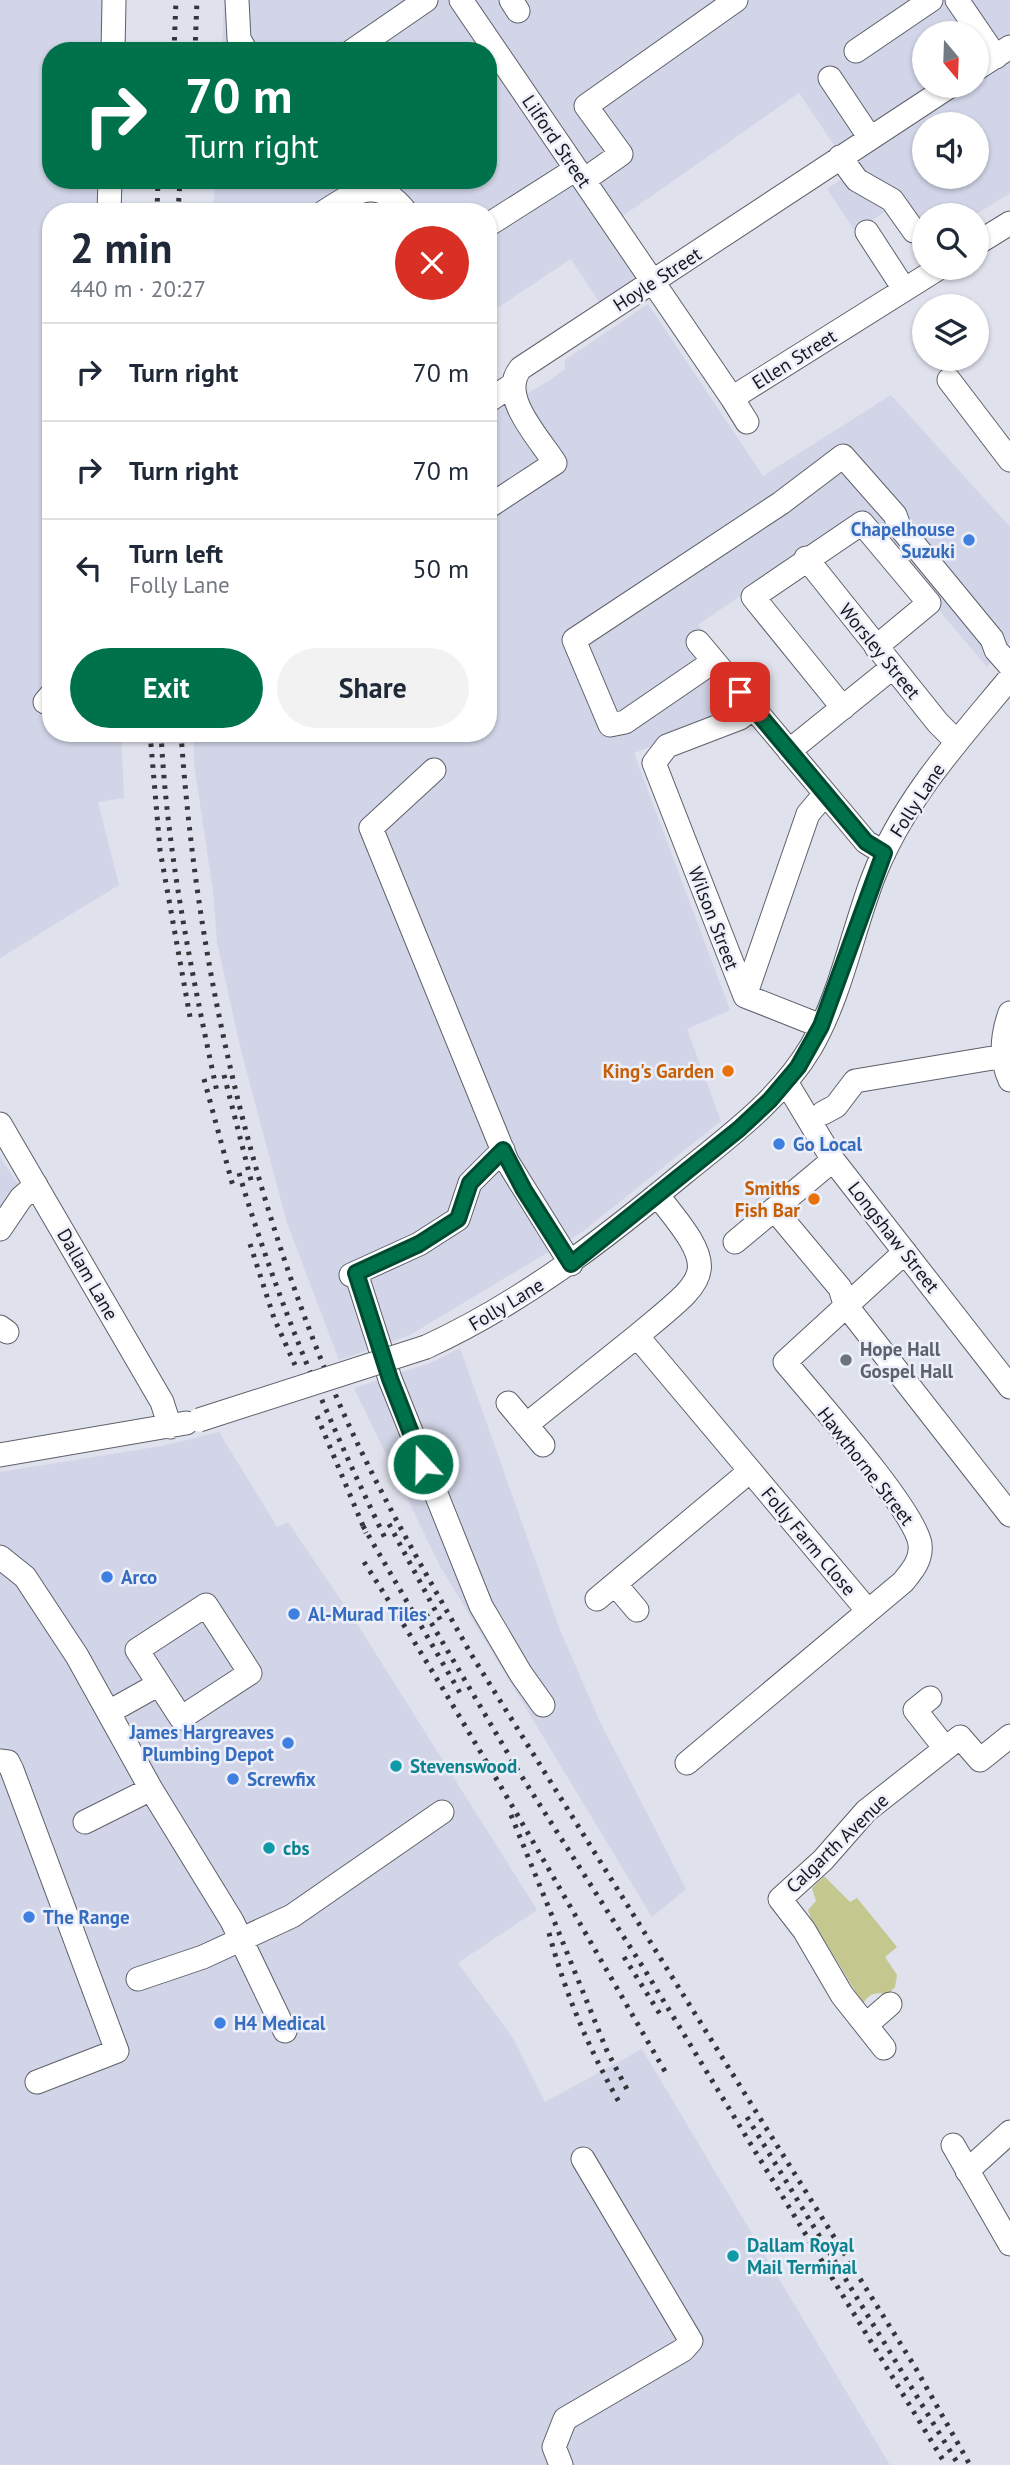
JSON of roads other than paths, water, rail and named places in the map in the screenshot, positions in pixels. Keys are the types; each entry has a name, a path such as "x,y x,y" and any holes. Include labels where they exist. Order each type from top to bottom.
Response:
{"street":[{"path":"113,42 114,0"},
{"path":"237,0 242,42"},
{"path":"365,42 426,0"},
{"name":"Lilford Street","path":"461,0 490,42"},
{"path":"497,220 621,154 586,106 736,0"},
{"path":"856,51 931,0"},
{"path":"957,0 994,58"},
{"name":"Lilford Street","path":"497,53 655,280"},
{"path":"830,78 870,138"},
{"name":"Hoyle Street","path":"497,395 514,384 515,375 522,368 932,98"},
{"path":"840,157 857,180 892,200 912,228"},
{"path":"338,203 370,189"},
{"path":"377,189 390,192 399,203"},
{"path":"989,236 1010,223"},
{"path":"867,232 904,289"},
{"name":"Ellen Street","path":"655,280 732,398 919,280"},
{"path":"949,380 1010,460"},
{"path":"497,501 555,463 518,405 514,384"},
{"path":"732,398 747,422"},
{"path":"714,661 625,722 610,725 574,640 781,503 844,456 895,515 899,526 992,639 1010,666"},
{"path":"843,708 753,597 862,523 929,603 876,647"},
{"name":"Worsley Street","path":"807,558 876,647 957,742"},
{"path":"698,642 866,842 884,853"},
{"path":"789,751 893,667"},
{"name":"Folly Lane","path":"0,1455 199,1420 426,1347 480,1321 571,1264 756,1114 786,1082 821,1026 884,853 912,799 1010,678"},
{"name":"Wilson Street","path":"745,996 654,763 667,746 740,718 753,708"},
{"path":"434,769 372,828 503,1150 524,1190 571,1264"},
{"path":"821,1026 745,996 808,814 825,794"},
{"path":"1010,1013 1003,1038 1010,1080"},
{"path":"823,1113 836,1106 855,1082 1007,1055"},
{"name":"Longshaw Street","path":"786,1082 833,1160 1010,1387"},
{"name":"Dallam Lane","path":"0,1124 162,1402 170,1427"},
{"path":"503,1150 470,1183 458,1219 419,1244 353,1274 390,1379 481,1606 521,1674 543,1705"},
{"path":"735,1242 833,1160"},
{"path":"0,1229 21,1198 36,1185"},
{"path":"526,1425 692,1289 699,1270 699,1258 692,1238 657,1195"},
{"path":"774,1209 840,1288 845,1304 1010,1515"},
{"name":"Hawthorne Street","path":"687,1763 914,1569 921,1547 918,1534 908,1516 785,1362 845,1304 905,1252"},
{"name":"Folly Farm Close","path":"637,1336 867,1611"},
{"path":"508,1403 543,1446"},
{"name":"Folly Farm Close","path":"597,1599 750,1471"},
{"path":"0,1557 19,1571 41,1598 109,1712 151,1790 242,1941 285,2031"},
{"path":"615,1584 636,1611"},
{"path":"206,1605 250,1673 181,1718 159,1684 137,1650 206,1605"},
{"path":"109,1712 159,1684"},
{"path":"930,1698 915,1710 945,1748 960,1737 980,1760 1010,1736"},
{"name":"Calgarth Avenue","path":"884,2048 842,1995 804,1930 780,1899 822,1860 866,1811 945,1748"},
{"path":"0,1761 8,1762 12,1770 117,2051 37,2082"},
{"path":"85,1822 151,1790"},
{"path":"138,1979 242,1941 292,1916 442,1812"},
{"path":"866,2025 890,2004"},
{"path":"967,2171 1010,2132"},
{"path":"953,2145 1010,2244"},
{"path":"561,2465 554,2447 565,2419 683,2350 691,2341 583,2159"}],"railway":[{"path":"174,42 176,0"},
{"path":"195,42 197,0"},
{"path":"157,203 158,189"},
{"path":"179,189 179,203"},
{"path":"151,742 160,850 190,1017"},
{"path":"162,742 175,869 217,1092"},
{"path":"182,742 199,903 231,1071 277,1236 305,1317 351,1429 400,1527 471,1654 915,2367 970,2465"},
{"path":"224,1075 252,1184"},
{"path":"204,1079 234,1190"},
{"path":"239,1173 305,1360 386,1540"},
{"path":"250,1244 274,1318 295,1365"},
{"path":"317,1416 366,1533"},
{"path":"389,1524 442,1623"},
{"path":"363,1526 463,1698"},
{"path":"364,1562 481,1752 666,2073"},
{"path":"426,1614 517,1769 646,1972 946,2465"},
{"path":"511,1815 607,2051 630,2095"},
{"path":"549,1933 578,2019 619,2102"},
{"path":"624,1957 663,2019"},
{"path":"747,2117 958,2464"}],"place":[{"name":"Chapelhouse Suzuki","path":"969,540"},
{"name":"King's Garden","path":"728,1071"},
{"name":"Go Local","path":"779,1144"},
{"name":"Smiths Fish Bar","path":"814,1199"},
{"name":"Hope Hall Gospel Hall","path":"846,1360"},
{"name":"Arco","path":"107,1577"},
{"name":"Al-Murad Tiles","path":"294,1614"},
{"name":"James Hargreaves Plumbing Depot","path":"288,1743"},
{"name":"Stevenswood","path":"396,1766"},
{"name":"Screwfix","path":"233,1779"},
{"name":"cbs","path":"269,1848"},
{"name":"The Range","path":"29,1917"},
{"name":"H4 Medical","path":"220,2023"},
{"name":"Dallam Royal Mail Terminal","path":"733,2256"}]}
